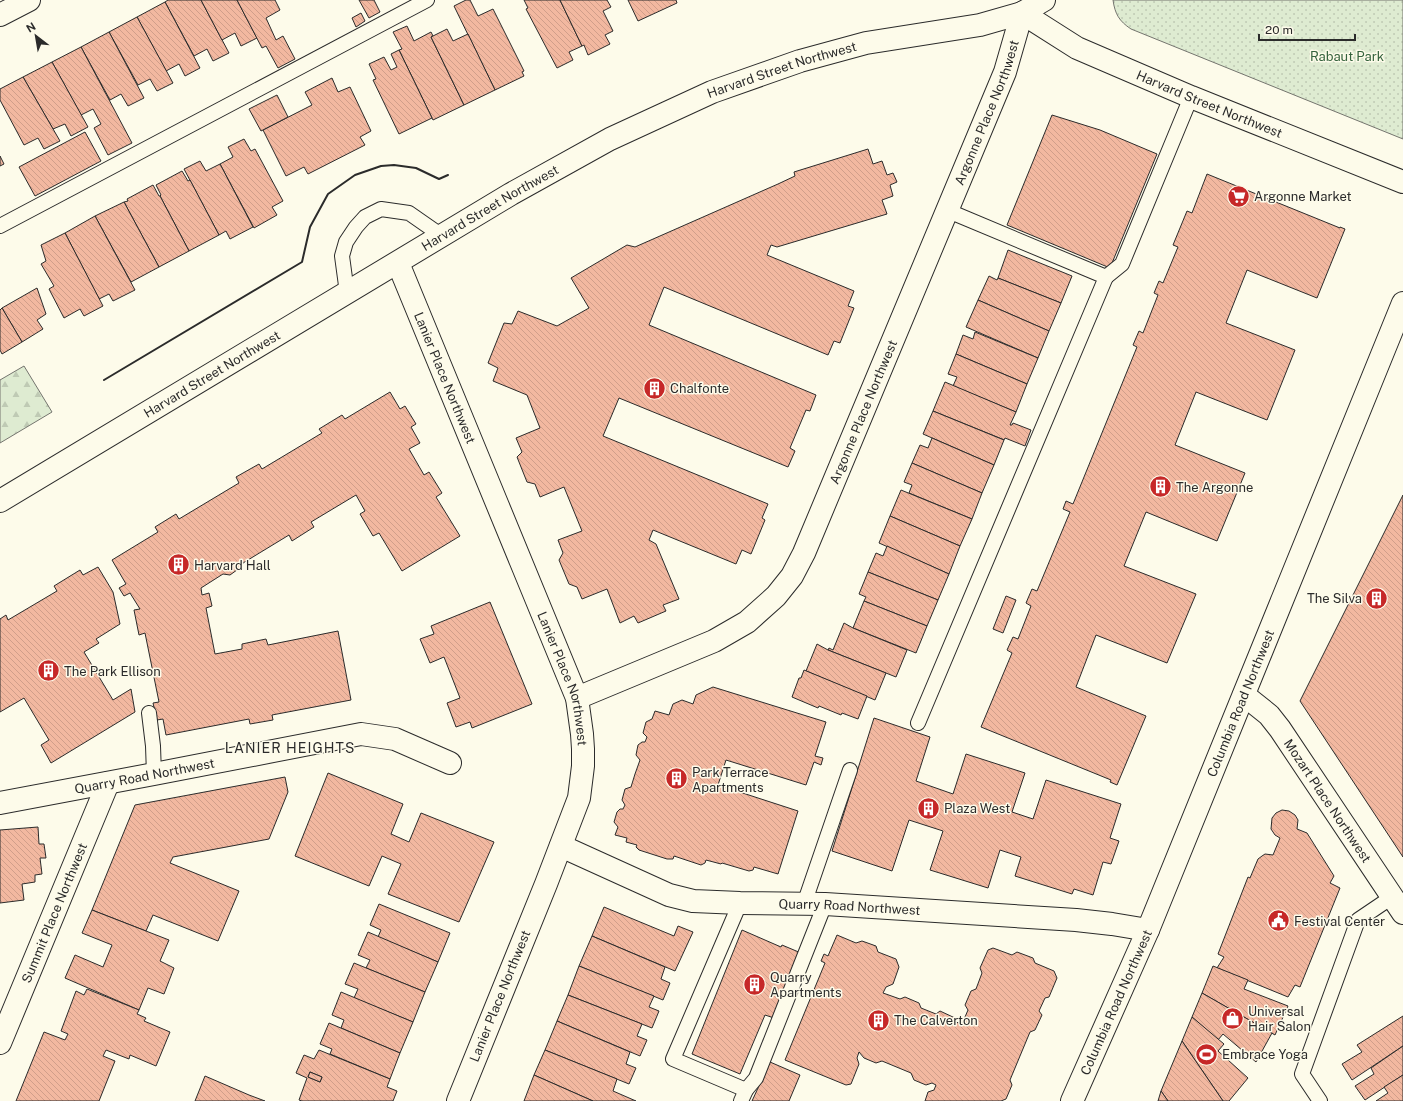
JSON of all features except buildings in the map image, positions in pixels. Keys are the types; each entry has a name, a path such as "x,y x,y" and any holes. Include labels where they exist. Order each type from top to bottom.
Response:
{"street":[{"path":"0,15 29,0"},
{"name":"Harvard Street Northwest","path":"0,501 511,194 610,139 712,92 800,61 866,43 980,26 1022,14 1044,0"},
{"name":"Harvard Street Northwest","path":"1022,14 1077,48 1191,97 1403,182"},
{"name":"Argonne Place Northwest","path":"577,698 726,636 758,614 776,596 792,576 807,545 1005,72 1022,14"},
{"name":"Lanier Place Northwest","path":"398,263 577,698 583,742 579,798 458,1101"},
{"name":"Columbia Road Northwest","path":"1072,1101 1148,930 1403,303"},
{"name":"Mozart Place Northwest","path":"1244,695 1269,715 1280,729 1398,905"},
{"name":"Quarry Road Northwest","path":"0,803 361,734 394,739 450,763"},
{"name":"Summit Place Northwest","path":"0,1043 108,783"},
{"name":"Quarry Road Northwest","path":"560,846 669,895 693,901 825,904 1082,921 1148,930"}],"lane":[{"path":"0,226 427,0"},
{"path":"918,723 1106,277 1122,264 1126,241 1191,97"},
{"path":"347,293 342,256 346,242 356,227 366,217 381,209 409,212 442,236"},
{"path":"946,210 1106,277"},
{"path":"149,713 153,746 154,774"},
{"path":"804,904 850,770"},
{"path":"740,903 673,1059 743,1096 756,1078 825,904"},
{"path":"1320,1101 1302,1074 1358,920 1398,905"}],"green space":[{"name":"Rabaut Park","path":"1113,0 1403,0 1403,139 1131,29 1118,17"},
{"path":"24,366 52,412 0,443 0,380"}],"wall":[{"path":"104,380 302,262 310,227 328,194 355,175 381,166 394,165 416,168 439,179 448,175"}],"place":[{"name":"Argonne Market","path":"1239,196"},
{"name":"Chalfonte","path":"655,388"},
{"name":"The Argonne","path":"1160,487"},
{"name":"Harvard Hall","path":"178,565"},
{"name":"The Silva","path":"1377,598"},
{"name":"The Park Ellison","path":"48,671"},
{"name":"Park Terrace Apartments","path":"676,779"},
{"name":"Plaza West","path":"929,808"},
{"name":"Festival Center","path":"1279,921"},
{"name":"Quarry Apartments","path":"754,984"},
{"name":"Universal Hair Salon","path":"1233,1018"},
{"name":"The Calverton","path":"879,1020"},
{"name":"Embrace Yoga","path":"1207,1054"}],"district":[{"name":"LANIER HEIGHTS","path":"290,748"}]}
